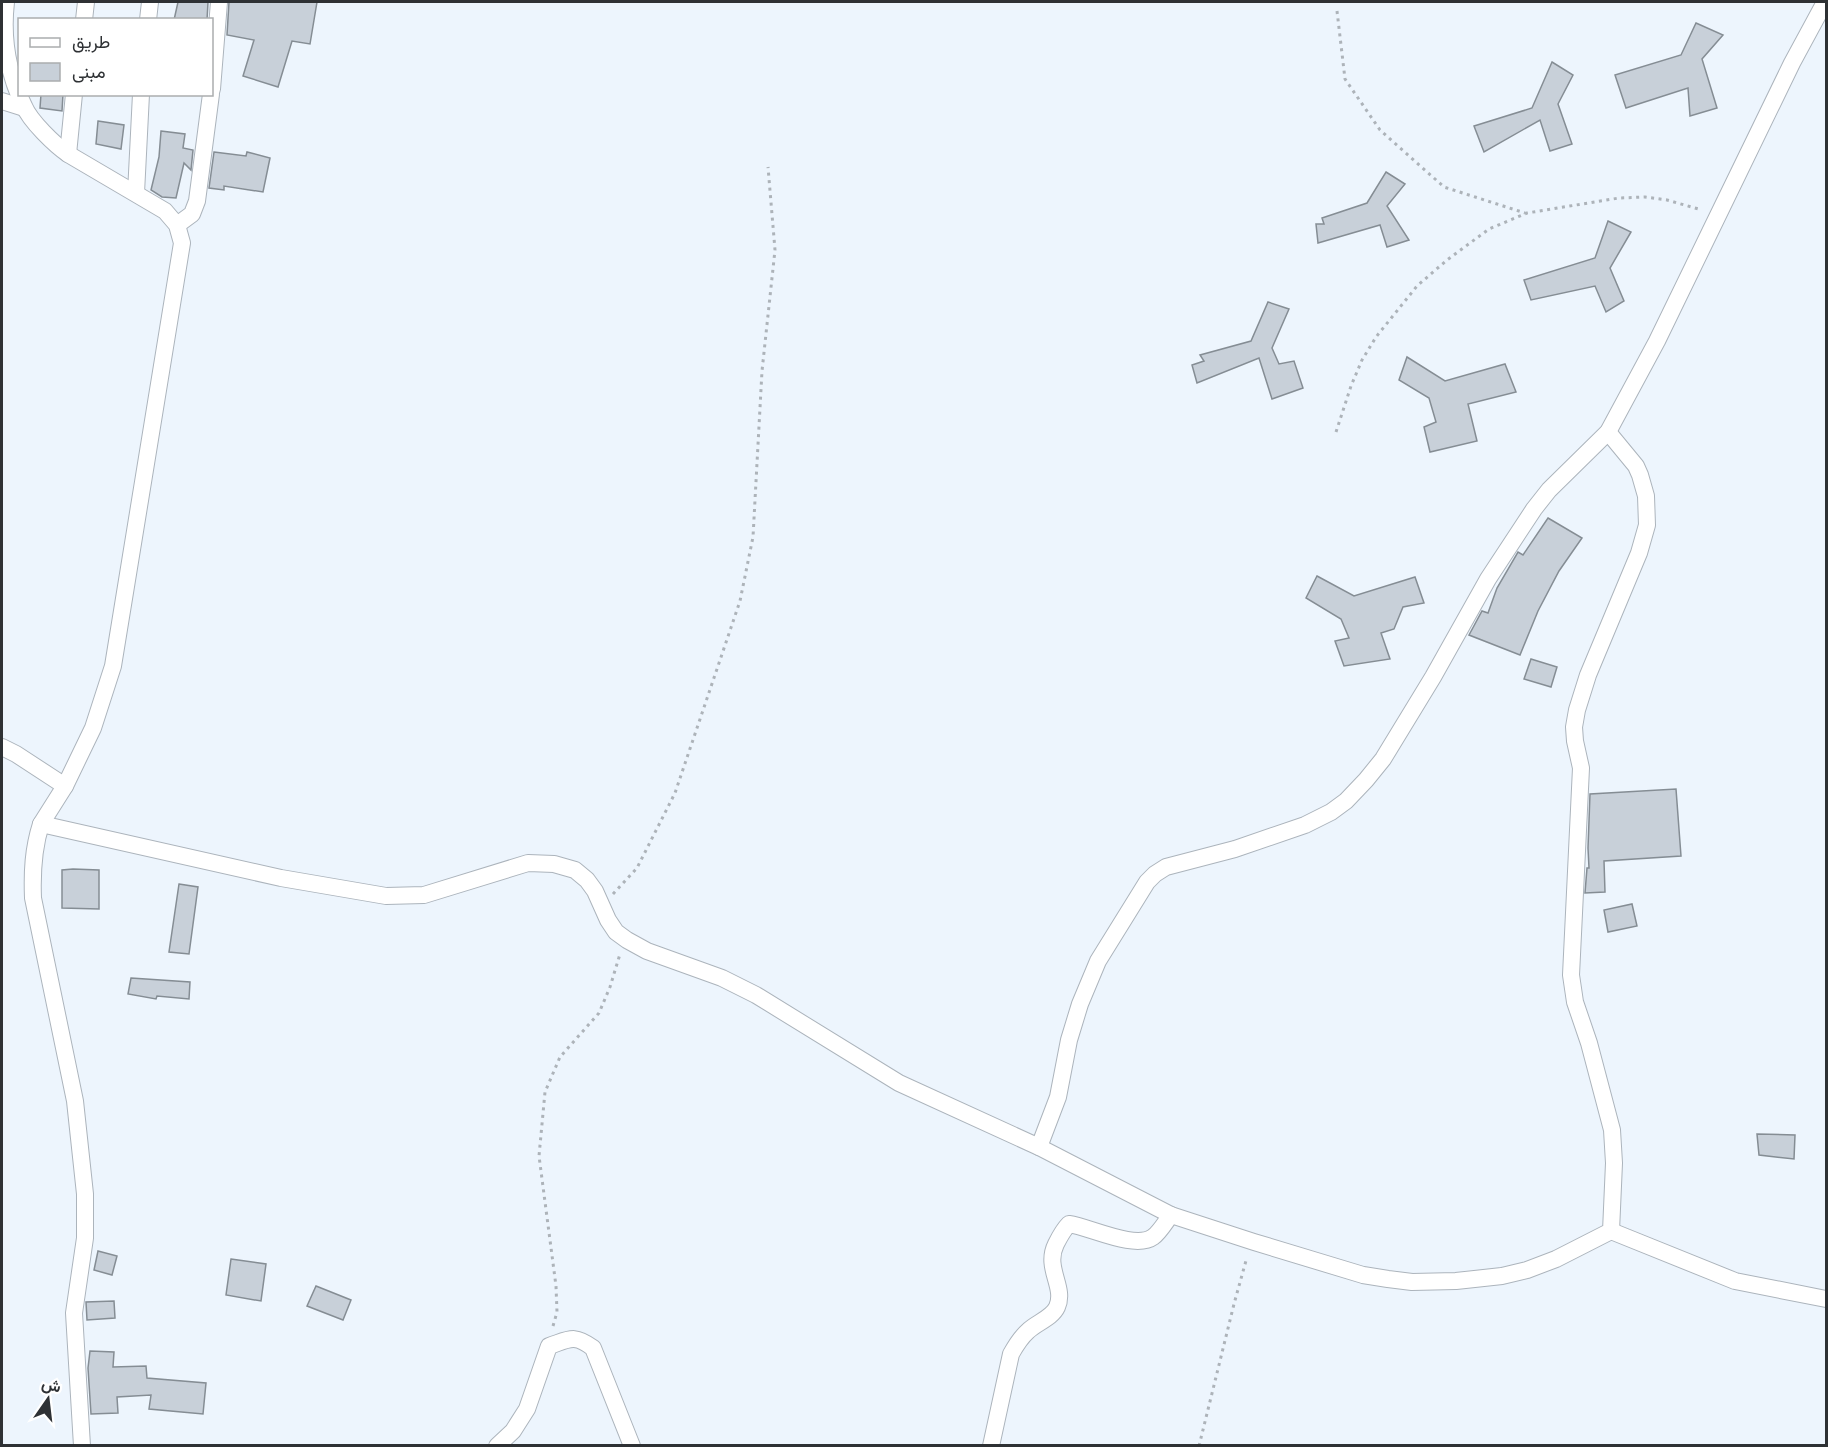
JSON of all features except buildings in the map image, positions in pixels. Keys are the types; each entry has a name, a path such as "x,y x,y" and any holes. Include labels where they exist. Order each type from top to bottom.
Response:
{"street":[{"path":"6,2 4,29 9,67 18,92"},
{"path":"84,18 86,2"},
{"path":"148,18 150,2"},
{"path":"213,77 219,2"},
{"path":"1040,1147 1058,1096 1069,1040 1080,1004 1098,961 1148,882 1166,867 1235,849 1305,825 1331,812 1346,801 1383,759 1433,677 1488,579 1534,509 1549,490 1608,432 1657,341 1792,63 1825,2"},
{"path":"20,96 24,108 55,145 165,211 177,225 182,243 113,666 93,728 64,786 41,824 35,844 32,872 33,898 75,1101 85,1194 85,1238 74,1313 82,1446"},
{"path":"68,154 74,96"},
{"path":"136,193 141,96"},
{"path":"177,225 192,214 197,201 211,96"},
{"path":"2,101 24,108"},
{"path":"1608,432 1636,466 1640,475 1646,496 1647,525 1639,553 1588,675 1575,720 1575,741 1581,768 1571,975 1575,1002 1589,1043 1612,1130 1614,1163 1611,1231"},
{"path":"2,747 64,786"},
{"path":"41,824 281,878 386,896 406,897 432,893 528,863 554,864 574,870 587,879 608,920 616,932 627,940 647,951 722,978 747,991 899,1083 1040,1147 1172,1215 1254,1242 1372,1276 1412,1282 1456,1281 1502,1276 1527,1270 1611,1231 1735,1281 1827,1299"},
{"path":"991,1446 1014,1347 1029,1329 1056,1309 1059,1299 1051,1253 1063,1230 1069,1224 1129,1240 1143,1240 1153,1237 1172,1215"},
{"path":"497,1446 513,1431 526,1410 549,1346 575,1338 593,1348 633,1446"}],"path":[{"path":"1337,11 1345,79 1380,130 1444,187 1527,213"},
{"path":"601,906 637,868 675,793 740,601 753,537 762,371 775,250 768,167"},
{"path":"1336,432 1351,386 1362,360 1376,337 1417,286 1489,229 1527,213 1619,198 1667,200 1718,214"},
{"path":"549,1346 557,1312 556,1286 539,1156 545,1092 560,1057 599,1012 610,987 618,957 627,940"},
{"path":"1199,1446 1233,1304 1254,1242"}]}
